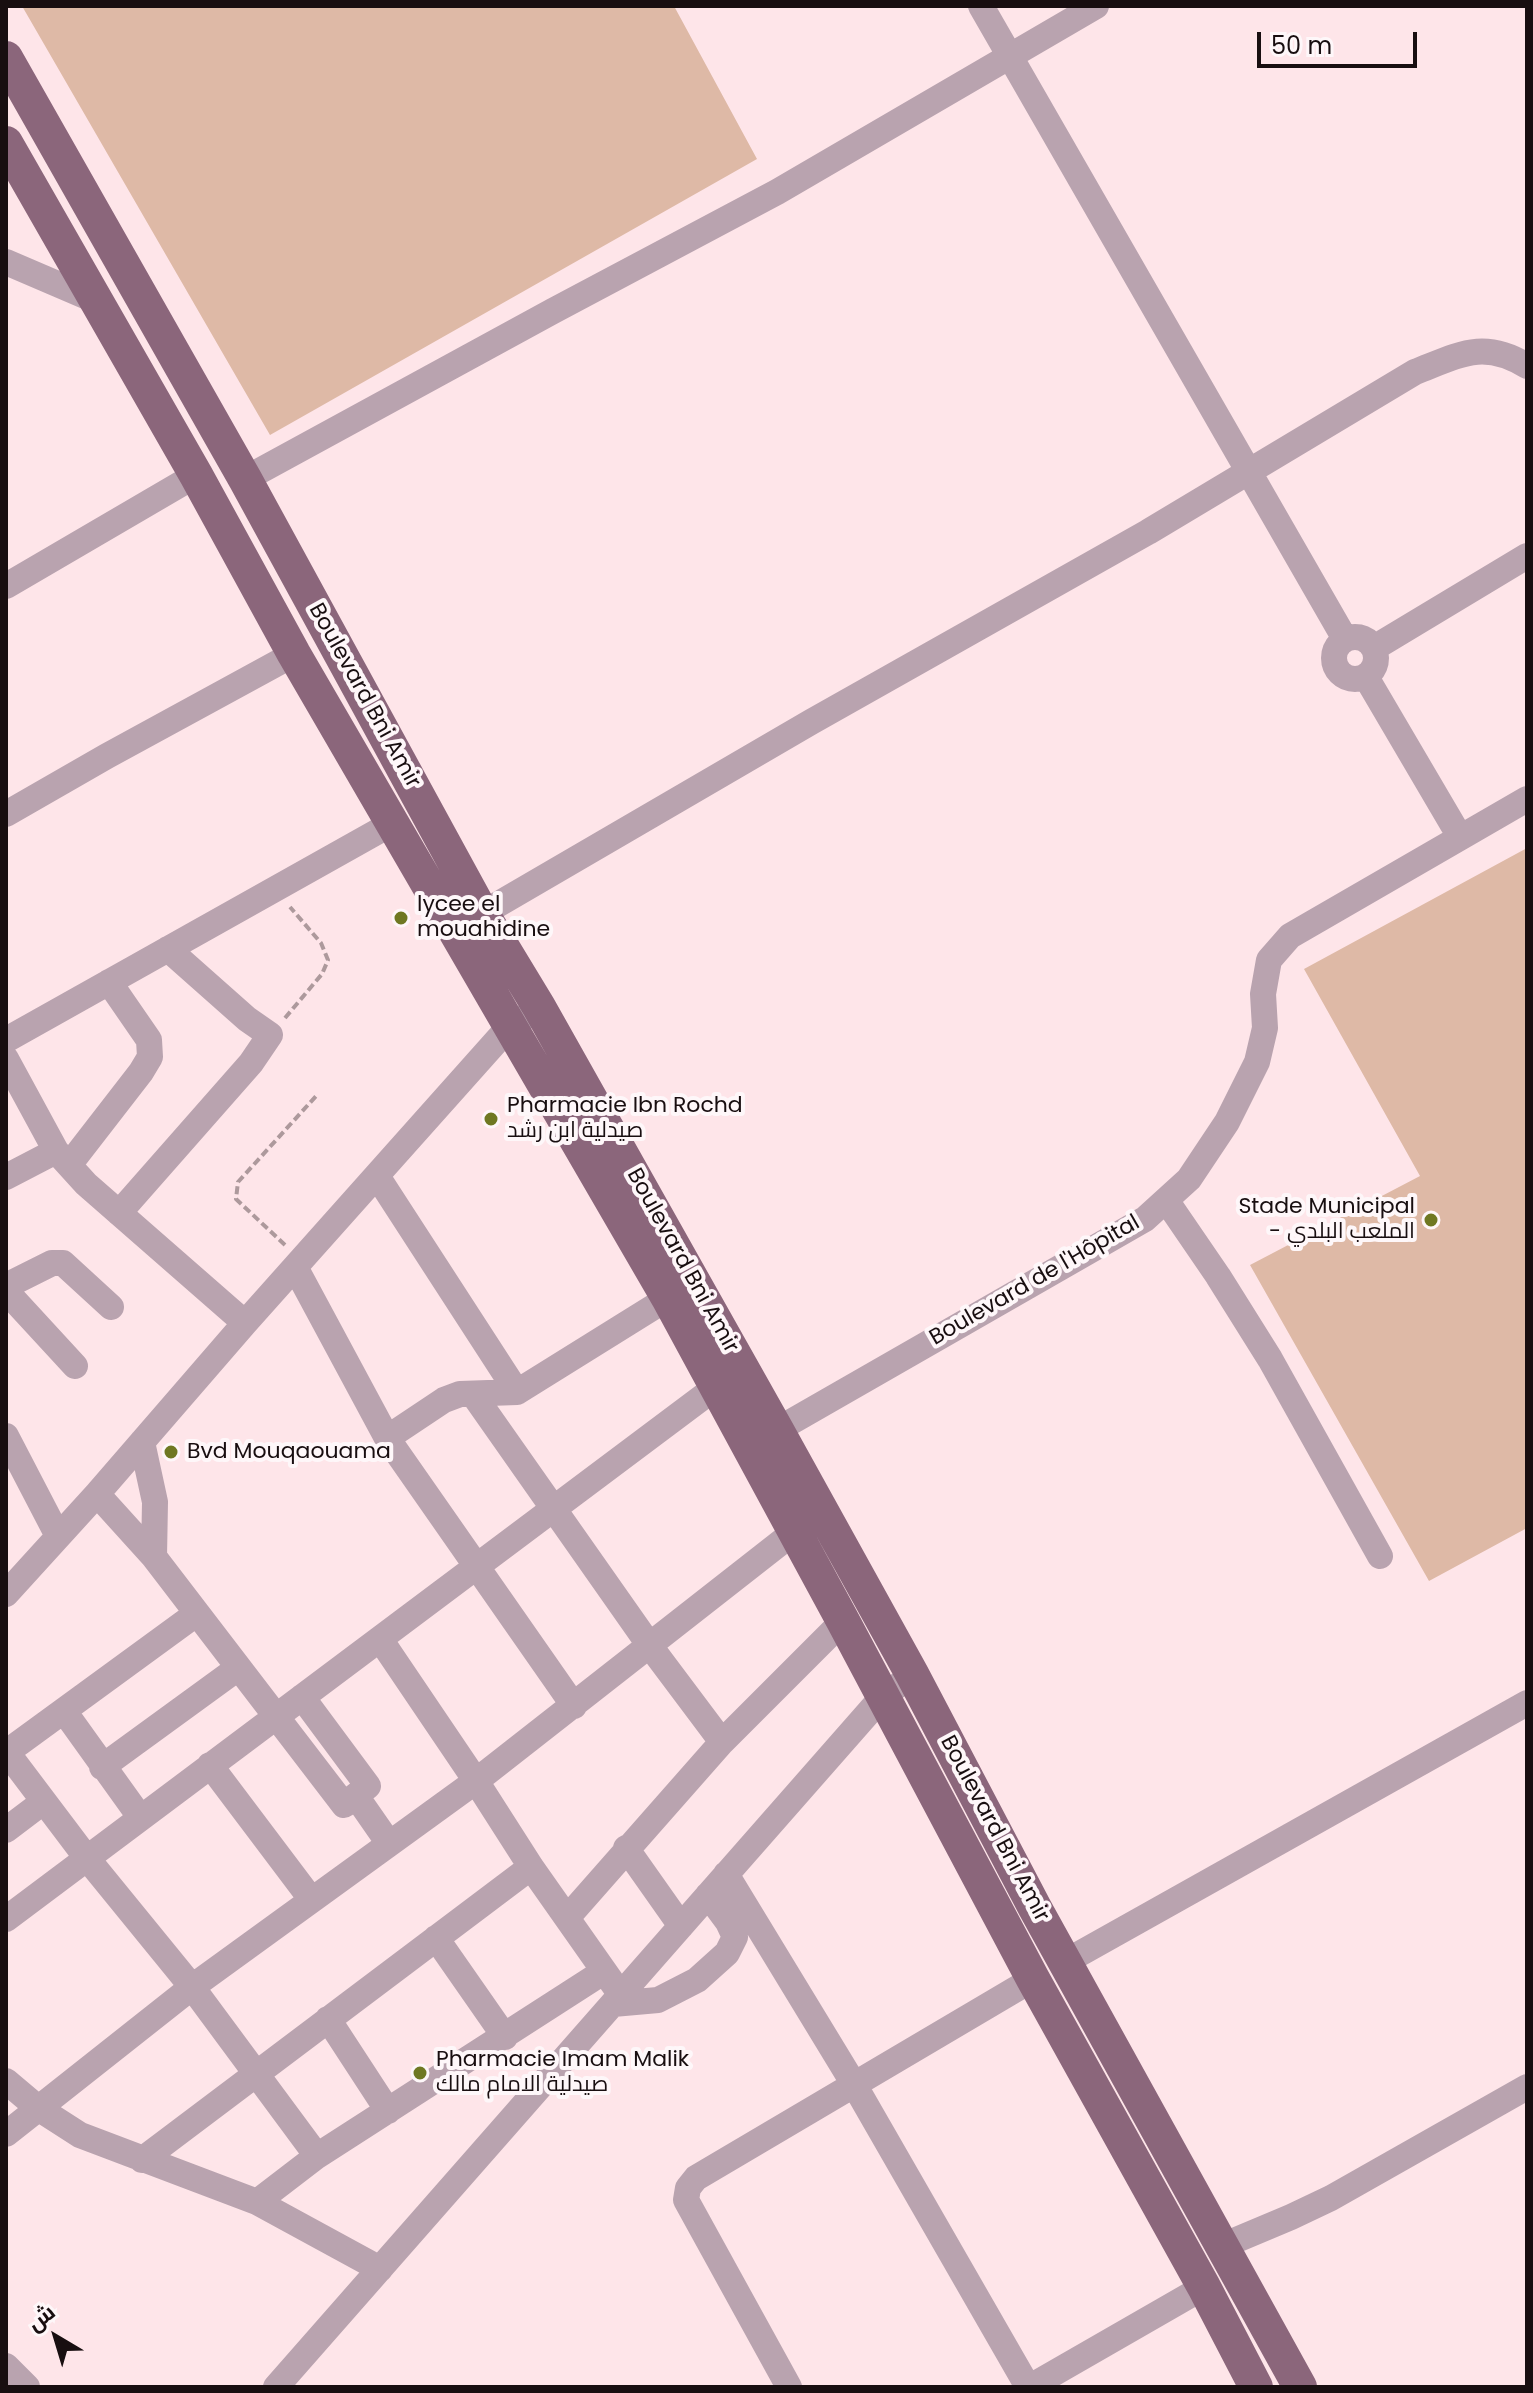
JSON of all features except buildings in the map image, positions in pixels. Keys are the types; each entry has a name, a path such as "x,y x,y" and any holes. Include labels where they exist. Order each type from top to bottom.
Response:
{"main road":[{"name":"Boulevard Bni Amir","path":"6,58 245,479 482,913 539,1007 777,1430 912,1674 1065,1962 1300,2387"},
{"name":"Boulevard Bni Amir","path":"6,143 16,182 97,301 391,824 668,1298 1256,2387"}],"street":[{"path":"981,6 1345,639"},
{"path":"245,479 777,192 1096,6"},
{"path":"6,262 97,301"},
{"path":"453,931 811,722 1135,540 1415,372 1463,353 1490,350 1511,356 1527,366"},
{"path":"6,586 196,475"},
{"path":"1374,648 1527,556"},
{"path":"1361,637 1374,648 1376,664 1366,677 1349,679 1337,669 1334,652 1345,639 1361,637"},
{"path":"6,814 294,654"},
{"path":"1366,677 1460,837"},
{"name":"Boulevard de l'Hôpital","path":"777,1430 1145,1219 1189,1179 1227,1122 1257,1062 1265,1028 1263,994 1269,960 1290,936 1527,799"},
{"path":"6,1040 391,824"},
{"path":"119,1213 251,1063 270,1035 247,1019 168,949"},
{"path":"6,1177 63,1158 141,1072 150,1057 149,1040 109,982"},
{"path":"6,1594 509,1027 539,1007"},
{"path":"6,1059 63,1158 86,1184 245,1323"},
{"path":"377,1176 517,1392"},
{"path":"1166,1200 1270,1359 1380,1556"},
{"path":"75,1366 6,1288 52,1263 63,1263 111,1307"},
{"path":"298,1263 387,1438 574,1706"},
{"path":"387,1438 444,1400 460,1394 517,1392 668,1298"},
{"path":"6,1919 716,1387"},
{"path":"473,1394 650,1646 722,1742"},
{"path":"6,1436 58,1536"},
{"path":"142,1442 155,1502 154,1557"},
{"path":"97,1494 154,1557 344,1805 368,1786 302,1697"},
{"path":"6,2134 192,1987 476,1781 794,1532"},
{"path":"196,1614 6,1752 86,1857 192,1987 317,2156"},
{"path":"567,1918 722,1742 843,1621"},
{"path":"380,1639 603,1972 617,2000"},
{"path":"102,1767 238,1668"},
{"path":"276,2387 883,1696 912,1674"},
{"path":"1065,1962 1527,1703"},
{"path":"64,1711 140,1817"},
{"path":"210,1765 311,1899"},
{"path":"356,1796 388,1842"},
{"path":"6,1830 43,1802"},
{"path":"626,1848 681,1926"},
{"path":"142,2160 531,1867"},
{"path":"726,1874 855,2086 1029,2387 1204,2287"},
{"path":"617,2000 658,2000 697,1980 727,1953 735,1937 708,1895"},
{"path":"436,1938 505,2037"},
{"path":"257,2202 317,2156 603,1972"},
{"path":"789,2387 686,2200 688,2188 696,2178 1033,1979"},
{"path":"328,2019 388,2111"},
{"path":"6,2081 38,2108 80,2135 257,2202 380,2269"},
{"path":"1222,2246 1331,2198 1527,2087"},
{"path":"6,2366 27,2387"}],"path":[{"path":"270,1035 322,974 328,960 321,943 275,890"},
{"path":"298,1263 236,1199 238,1182 317,1095"}],"shaded area":[{"path":"22,6 674,6 757,159 270,435"},
{"name":"Stade Municipal - الملعب البلدي","path":"1527,848 1527,1528 1429,1581 1250,1265 1420,1176 1304,969"}],"place":[{"name":"lycee el mouahidine","path":"401,918"},
{"name":"Pharmacie Ibn Rochd صيدلية ابن رشد","path":"491,1119"},
{"name":"Stade Municipal - الملعب البلدي","path":"1431,1220"},
{"name":"Bvd Mouqaouama","path":"171,1452"},
{"name":"Pharmacie Imam Malik صيدلية الامام مالك","path":"420,2073"}]}
